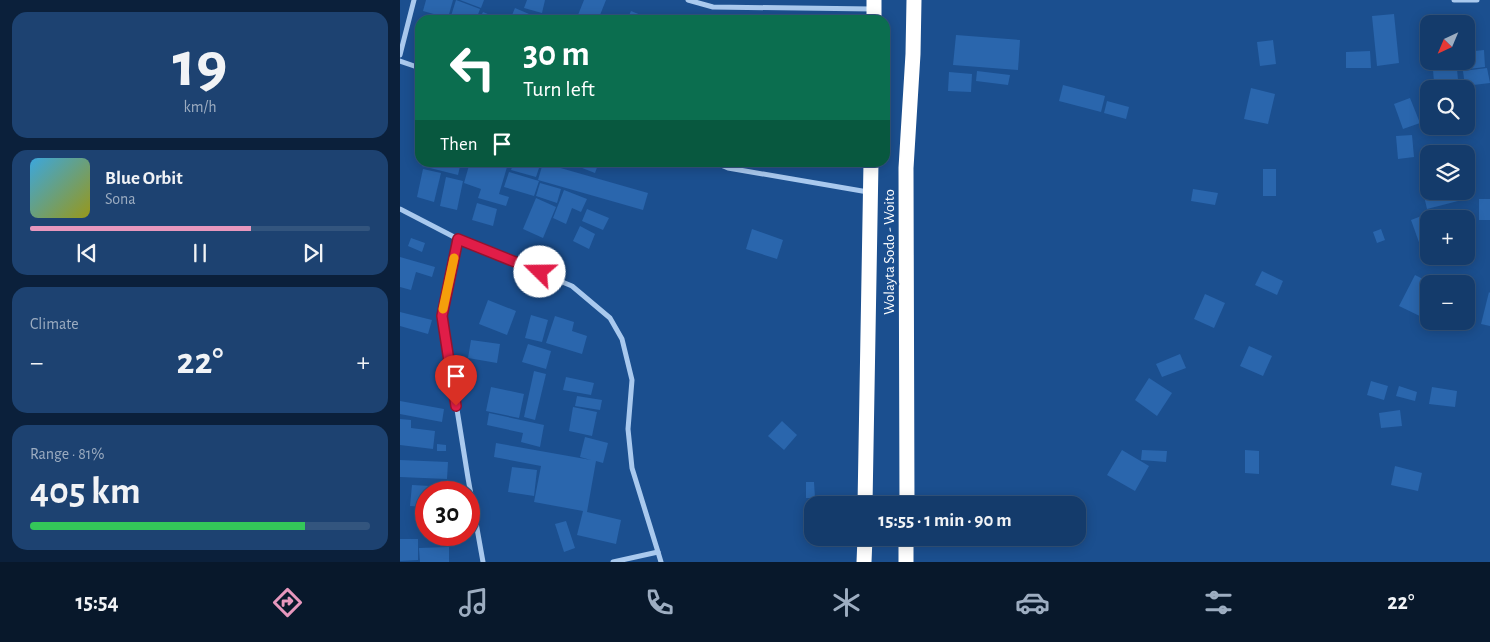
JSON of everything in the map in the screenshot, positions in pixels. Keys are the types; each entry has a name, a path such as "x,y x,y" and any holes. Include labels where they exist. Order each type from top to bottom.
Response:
{"highway":[{"name":"Wolayta Sodo - Woito","path":"907,496 906,168 914,0"},
{"name":"Wolayta Sodo - Woito","path":"866,496 871,167"},
{"path":"864,562 865,546"},
{"path":"906,546 906,562"}],"street":[{"path":"400,55 414,0"},
{"path":"688,0 713,7 874,10"},
{"path":"1454,0 1477,0"},
{"path":"400,61 415,66"},
{"path":"726,167 871,193"},
{"path":"400,209 458,239 572,286 610,318 622,339 632,380 628,429 632,468 661,562"},
{"path":"458,239 442,316 483,562"},
{"path":"613,562 658,552"}],"building":[{"path":"426,0 453,0 449,15 437,15 423,11"},
{"path":"456,0 480,9 478,15 451,15"},
{"path":"460,0 484,0 481,8"},
{"path":"527,0 545,0 542,13 524,8"},
{"path":"584,0 606,0 600,15 578,15"},
{"path":"515,8 531,15 512,15"},
{"path":"631,11 641,15 629,15"},
{"path":"1394,14 1399,63 1377,66 1372,16"},
{"path":"956,35 1020,40 1018,70 953,65"},
{"path":"1273,40 1276,64 1260,66 1257,42"},
{"path":"1484,50 1485,67 1475,68 1475,51"},
{"path":"1370,51 1371,68 1346,68 1346,52"},
{"path":"1487,68 1490,83 1475,85 1475,80 1464,80 1463,71"},
{"path":"1433,70 1457,70 1458,80 1434,80"},
{"path":"977,71 1010,75 1008,85 976,81"},
{"path":"949,72 972,74 971,92 948,91"},
{"path":"1063,85 1105,96 1101,112 1059,101"},
{"path":"1251,88 1275,94 1268,124 1244,119"},
{"path":"1410,98 1420,123 1403,129 1394,104"},
{"path":"1107,101 1129,107 1126,119 1104,113"},
{"path":"1412,135 1414,157 1398,159 1396,136"},
{"path":"426,167 460,167 458,175"},
{"path":"469,167 507,167 499,194 509,197 506,206 478,198 481,189 464,183"},
{"path":"512,167 539,167 536,177 511,170"},
{"path":"542,167 557,167 648,193 643,210 538,180"},
{"path":"580,167 597,167 595,173"},
{"path":"423,169 441,173 434,202 417,197"},
{"path":"1263,169 1276,169 1276,196 1263,196"},
{"path":"509,172 539,181 534,196 504,187"},
{"path":"446,177 463,181 457,210 440,206"},
{"path":"540,183 561,189 557,203 536,196"},
{"path":"1193,189 1218,193 1215,205 1191,201"},
{"path":"564,190 587,199 581,212 572,208 566,224 553,218"},
{"path":"536,198 556,207 543,238 523,229"},
{"path":"1479,199 1490,199 1490,220 1479,220"},
{"path":"1425,200 1458,200 1458,201 1427,209"},
{"path":"477,203 497,209 493,226 472,220"},
{"path":"587,209 609,218 603,230 582,221"},
{"path":"1420,217 1420,245 1411,220"},
{"path":"580,226 595,234 589,249 573,241"},
{"path":"752,229 783,240 777,259 746,249"},
{"path":"1381,229 1385,240 1377,243 1373,232"},
{"path":"411,238 425,243 422,252 408,246"},
{"path":"400,257 435,267 432,277 416,272 411,290 400,287"},
{"path":"1262,271 1283,281 1277,295 1255,285"},
{"path":"1415,275 1420,278 1420,316 1399,306"},
{"path":"1490,293 1490,326 1481,324"},
{"path":"1205,294 1225,303 1214,328 1194,319"},
{"path":"488,300 516,311 507,335 479,324"},
{"path":"400,312 432,320 428,334 400,326"},
{"path":"531,315 548,320 542,342 525,338"},
{"path":"555,316 574,322 572,331 587,336 582,354 546,343"},
{"path":"471,340 500,344 497,363 468,358"},
{"path":"528,344 551,351 546,369 522,362"},
{"path":"1249,346 1272,356 1263,376 1240,366"},
{"path":"1180,354 1186,368 1162,377 1156,364"},
{"path":"534,371 546,374 535,420 524,417"},
{"path":"566,377 594,383 591,395 563,390"},
{"path":"1149,378 1172,393 1157,416 1135,400"},
{"path":"1371,381 1388,386 1384,400 1367,395"},
{"path":"1399,386 1417,392 1415,401 1396,396"},
{"path":"491,387 524,394 519,418 486,411"},
{"path":"1432,387 1457,391 1455,407 1429,404"},
{"path":"577,396 602,400 600,410 575,406"},
{"path":"400,401 444,409 442,422 400,414"},
{"path":"573,407 597,412 592,436 569,431"},
{"path":"1400,410 1402,426 1381,428 1379,413"},
{"path":"489,413 544,425 540,447 521,442 523,433 487,425"},
{"path":"400,419 411,420 411,428 435,431 433,449 400,445"},
{"path":"782,421 797,435 784,450 768,436"},
{"path":"585,437 608,443 603,463 596,461 587,512 621,520 616,544 577,535 583,511 534,502 541,466 494,457 496,443 591,460 580,457"},
{"path":"437,444 446,445 446,451 437,451"},
{"path":"1122,450 1149,466 1135,491 1107,475"},
{"path":"1142,450 1167,451 1166,462 1141,460"},
{"path":"1245,450 1259,451 1259,474 1245,473"},
{"path":"400,460 448,462 447,479 400,477"},
{"path":"1395,466 1422,473 1418,491 1391,485"},
{"path":"512,467 537,470 534,496 508,492"},
{"path":"806,482 814,482 815,496 806,496"},
{"path":"412,485 415,485 415,506 410,506"},
{"path":"566,521 575,548 564,552 555,524"},
{"path":"400,539 415,539 415,546 418,546 418,560 400,561"},
{"path":"449,547 449,562 420,562 419,548"}],"slow traffic":[{"path":"443,309 454,258"}],"route":[{"path":"456,406 442,316 458,239 540,272"}]}
